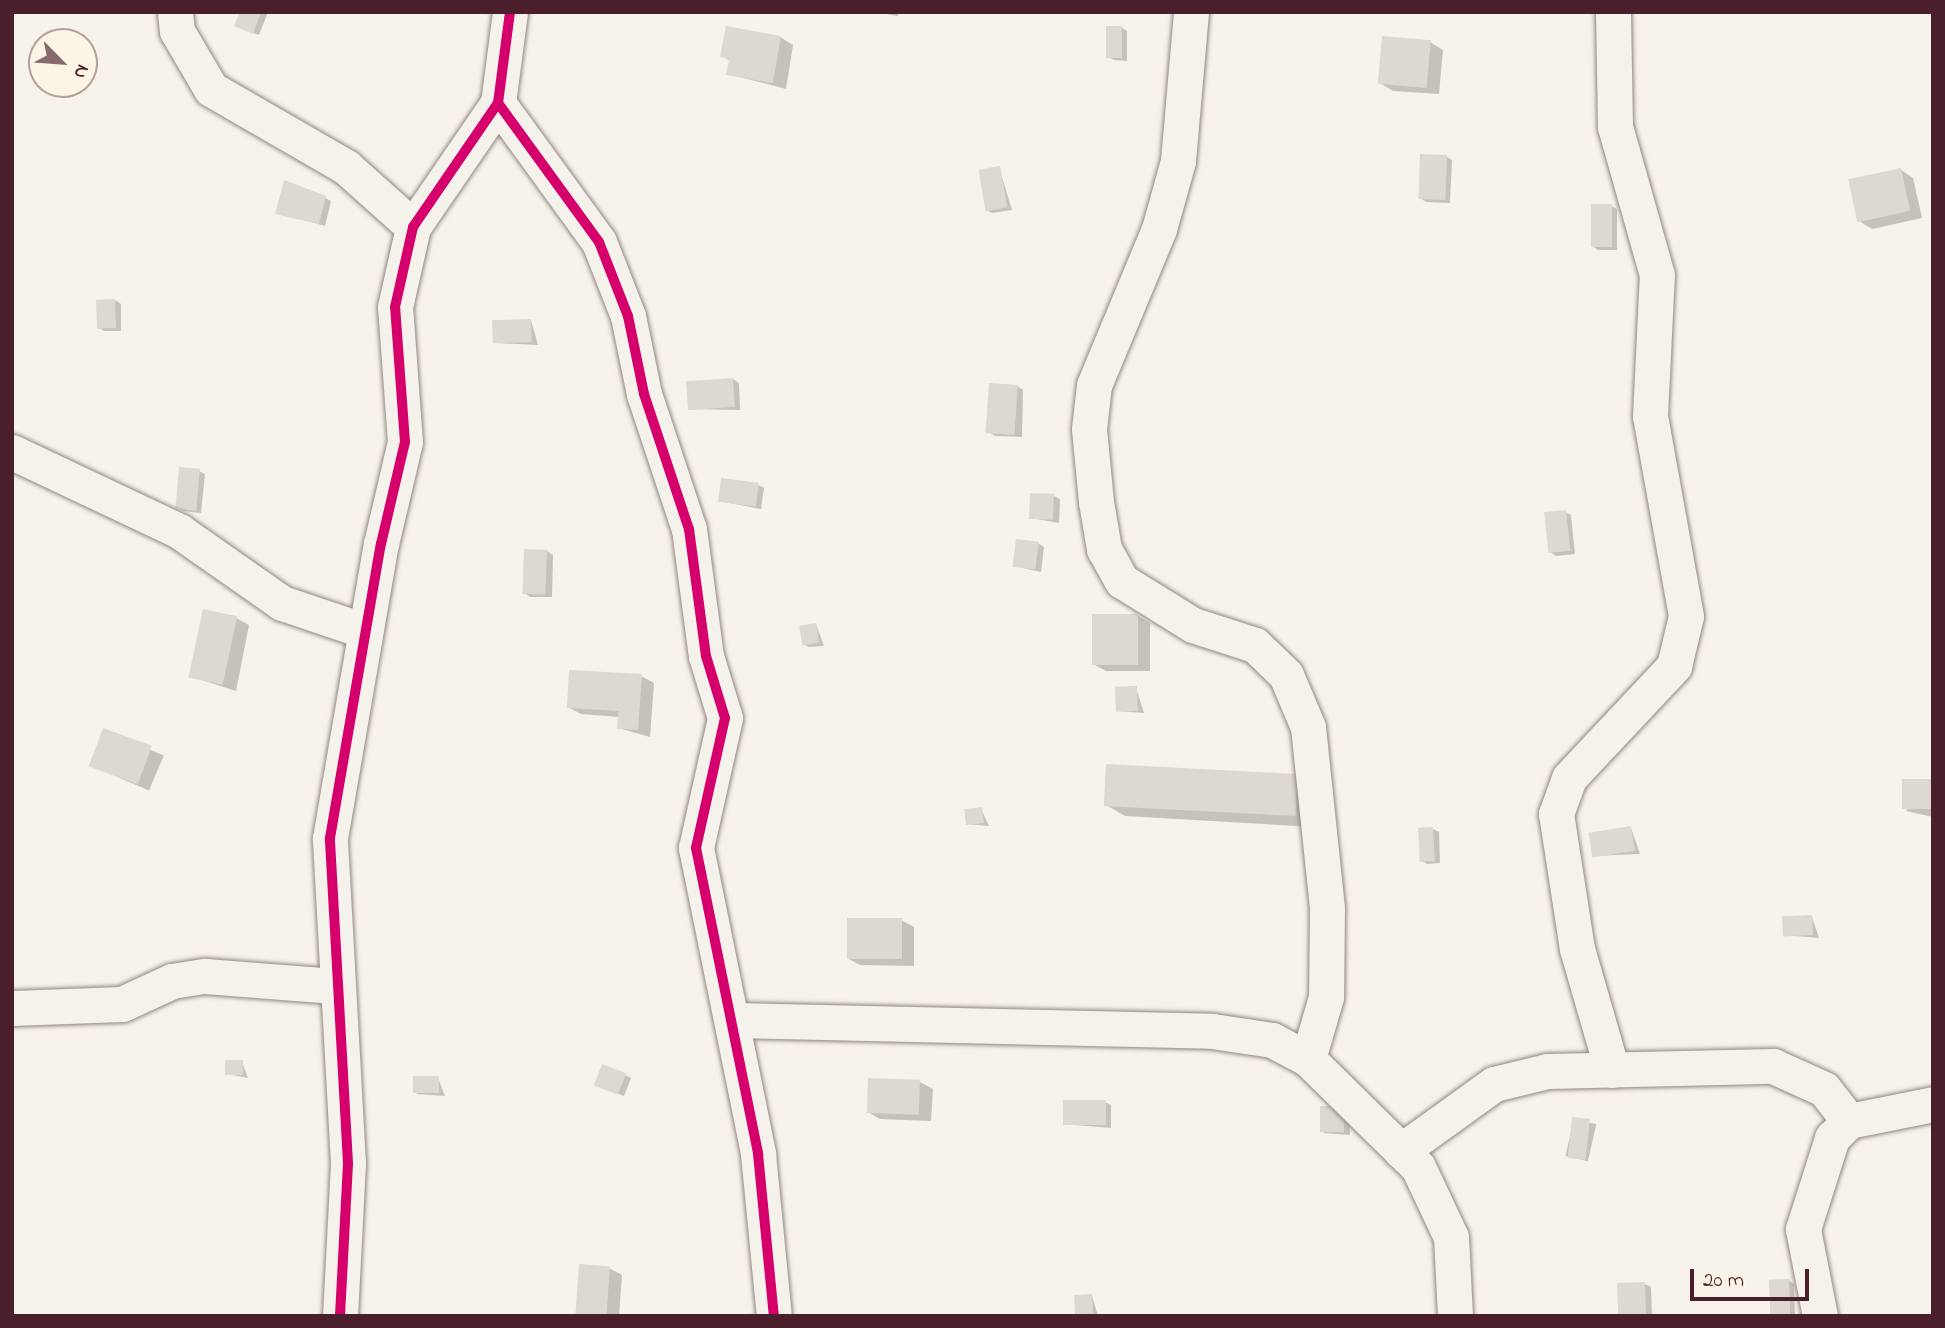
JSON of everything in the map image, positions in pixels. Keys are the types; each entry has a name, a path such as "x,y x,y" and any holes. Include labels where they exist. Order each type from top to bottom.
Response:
{"street":[{"path":"175,12 177,31 211,89 346,167 413,227"},
{"path":"340,1316 348,1163 344,1035 335,986 330,838 365,631 405,442 395,307 413,227 498,103 510,12"},
{"path":"1191,12 1178,161 1159,229 1094,385 1089,429 1096,502 1104,549 1122,581 1193,625 1255,645 1286,675 1308,727 1327,921 1326,997 1308,1059"},
{"path":"1612,1070 1577,949 1556,814 1569,778 1674,666 1686,616 1650,416 1657,275 1615,127 1613,12"},
{"path":"498,103 600,242 628,316 644,394 689,529 706,656 725,718 696,848 734,1020 758,1154 774,1316"},
{"path":"12,452 179,531 282,603 365,631"},
{"path":"12,1008 122,1004 172,981 205,976 335,986"},
{"path":"734,1020 1212,1031 1272,1040 1308,1059 1419,1167 1451,1237 1455,1316"},
{"path":"1401,1151 1494,1084 1547,1071 1773,1066 1824,1089 1849,1121"},
{"path":"1819,1316 1803,1228 1817,1173 1832,1138 1849,1121 1933,1104"}],"building":[{"path":"240,12 261,12 253,34 234,26"},
{"path":"726,26 781,36 773,83 726,75 729,59 720,57"},
{"path":"1106,26 1122,26 1122,58 1106,58"},
{"path":"1382,36 1431,40 1427,88 1378,84"},
{"path":"1420,154 1447,155 1445,200 1418,199"},
{"path":"1000,166 1007,207 986,211 978,170"},
{"path":"1901,168 1910,211 1857,222 1848,179"},
{"path":"284,180 326,196 319,224 275,214"},
{"path":"1591,204 1612,204 1612,247 1591,247"},
{"path":"115,299 116,328 97,329 96,300"},
{"path":"531,319 532,342 493,343 492,320"},
{"path":"733,378 735,407 688,410 686,381"},
{"path":"989,383 1018,385 1014,435 986,433"},
{"path":"179,467 200,469 196,511 175,509"},
{"path":"721,478 759,483 756,506 718,502"},
{"path":"1030,493 1054,494 1053,520 1029,519"},
{"path":"1566,510 1570,551 1548,553 1544,512"},
{"path":"1016,539 1039,542 1035,570 1013,567"},
{"path":"524,549 547,550 545,595 522,594"},
{"path":"203,609 237,616 223,685 188,677"},
{"path":"1092,614 1138,614 1138,665 1092,665"},
{"path":"816,623 819,643 802,645 799,626"},
{"path":"569,670 642,674 638,730 617,729 618,711 567,708"},
{"path":"1137,686 1138,711 1116,712 1115,687"},
{"path":"103,728 152,746 138,784 89,767"},
{"path":"1106,764 1298,774 1296,816 1104,806"},
{"path":"1902,779 1933,779 1933,809 1902,809"},
{"path":"982,807 984,823 966,825 964,809"},
{"path":"1631,826 1635,851 1592,857 1589,833"},
{"path":"1433,827 1435,861 1420,862 1418,828"},
{"path":"1812,915 1813,935 1783,937 1782,917"},
{"path":"847,918 902,918 902,959 847,959"},
{"path":"225,1060 243,1060 243,1075 225,1075"},
{"path":"602,1064 626,1073 618,1095 594,1085"},
{"path":"413,1076 439,1076 439,1093 413,1093"},
{"path":"868,1078 920,1080 919,1115 867,1113"},
{"path":"1063,1100 1106,1100 1106,1125 1063,1125"},
{"path":"1320,1106 1344,1106 1344,1132 1320,1132"},
{"path":"1572,1117 1590,1119 1586,1160 1568,1158"},
{"path":"579,1264 610,1266 606,1316 575,1316"},
{"path":"1789,1279 1790,1316 1770,1316 1769,1280"},
{"path":"1645,1282 1646,1316 1618,1316 1617,1283"},
{"path":"1092,1294 1093,1316 1075,1316 1074,1295"}],"cycle path":[{"path":"510,12 498,103 599,242 628,316 644,394 689,529 706,656 725,718 696,848 758,1154 774,1316"},
{"path":"340,1316 348,1163 330,838 381,544 405,442 395,307 413,227 498,103"}]}
